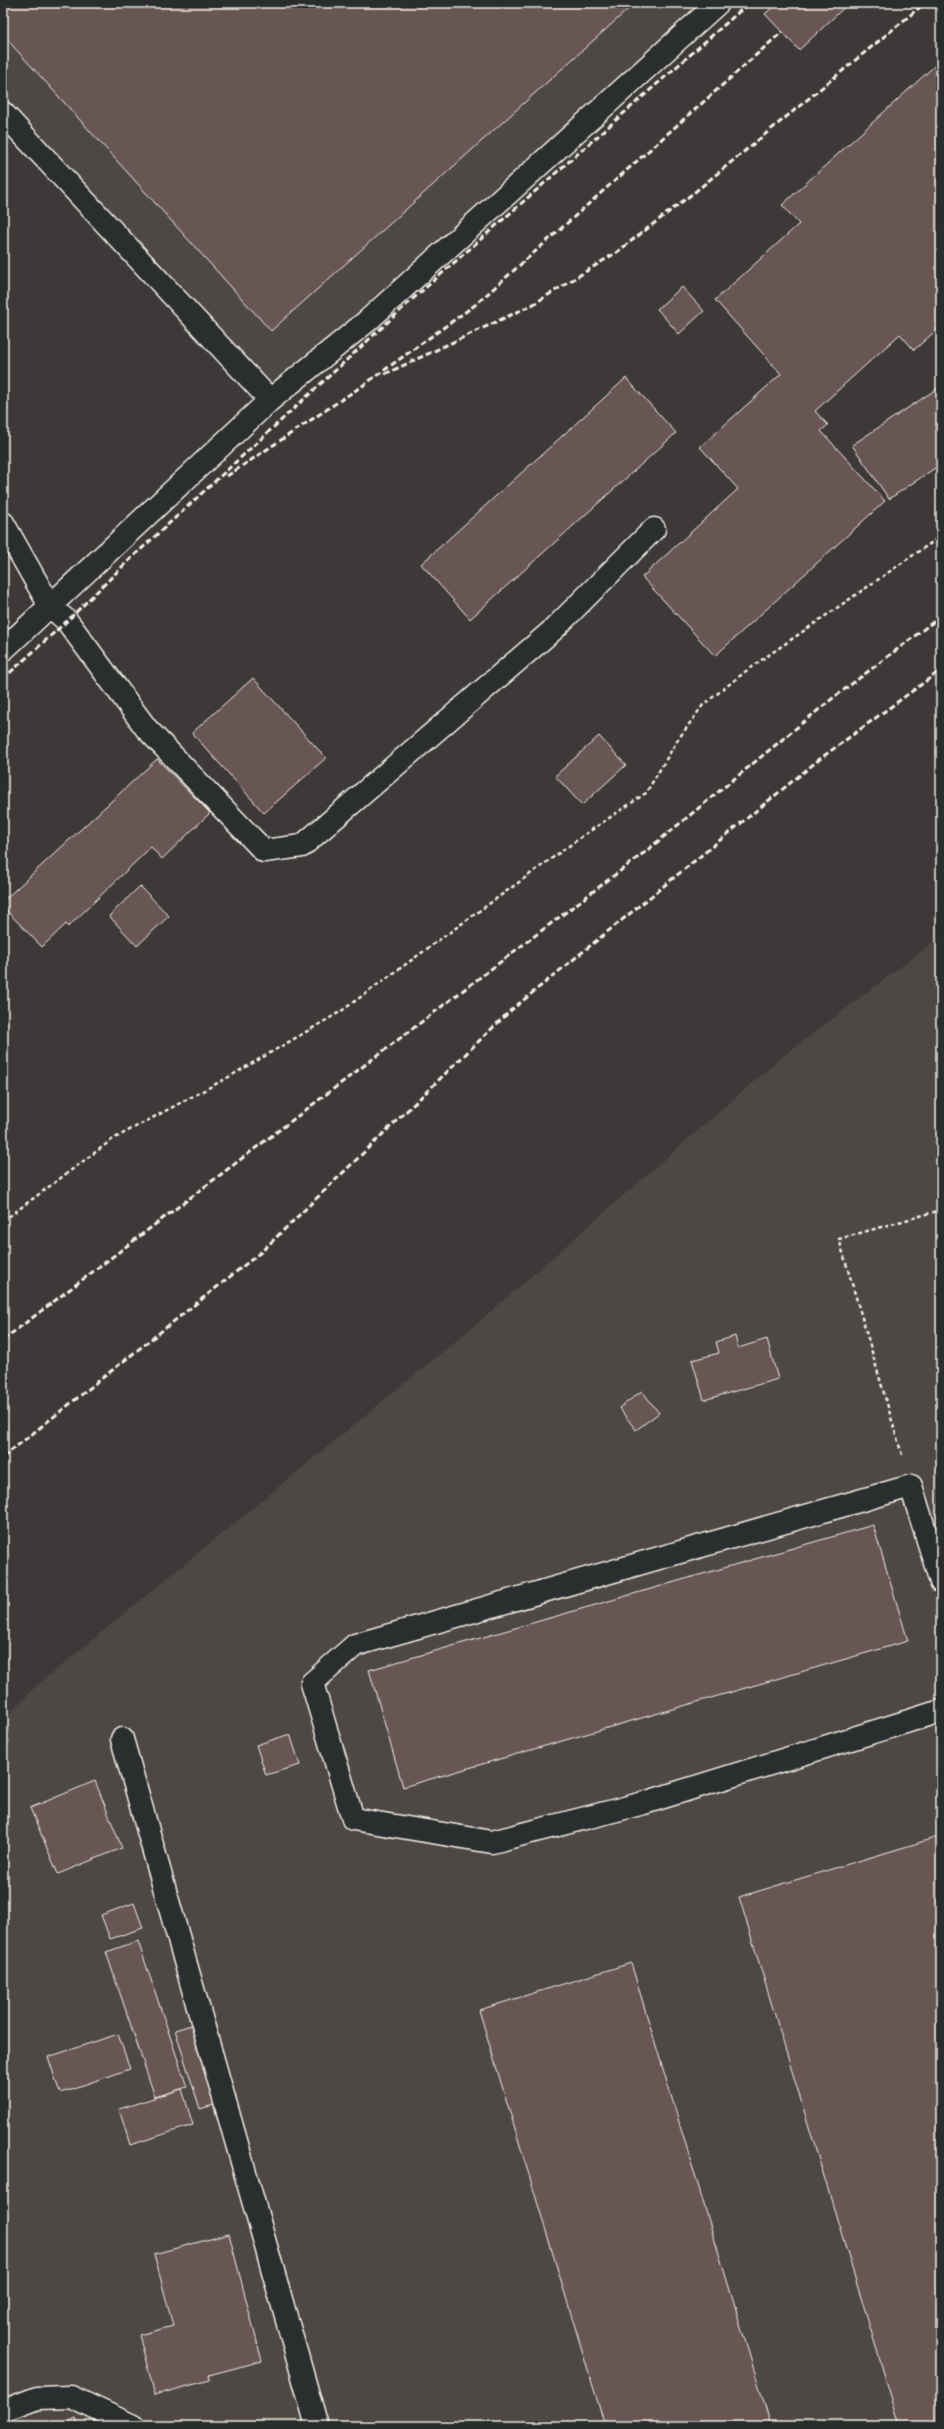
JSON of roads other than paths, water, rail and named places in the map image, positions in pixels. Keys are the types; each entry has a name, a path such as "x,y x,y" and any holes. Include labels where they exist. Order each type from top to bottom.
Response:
{"lane":[{"path":"3,650 270,400 366,322 718,3"},
{"path":"3,113 270,400"},
{"path":"3,523 50,606 67,621 146,728 264,851 302,846 554,629 654,529"},
{"path":"941,1582 911,1486 355,1645 312,1682 353,1819 492,1842 644,1803 941,1711"},
{"path":"122,1739 317,2426"},
{"path":"3,2411 37,2398 72,2397 132,2426"}],"railway":[{"path":"3,679 67,621 125,564 415,297 749,3"},
{"path":"385,374 532,305 617,252 696,191 925,3"},
{"path":"227,476 365,384 475,305 782,32"},
{"path":"3,1340 645,852 828,702 941,616"},
{"path":"3,1457 261,1252 510,1011 821,758 941,670"}]}
